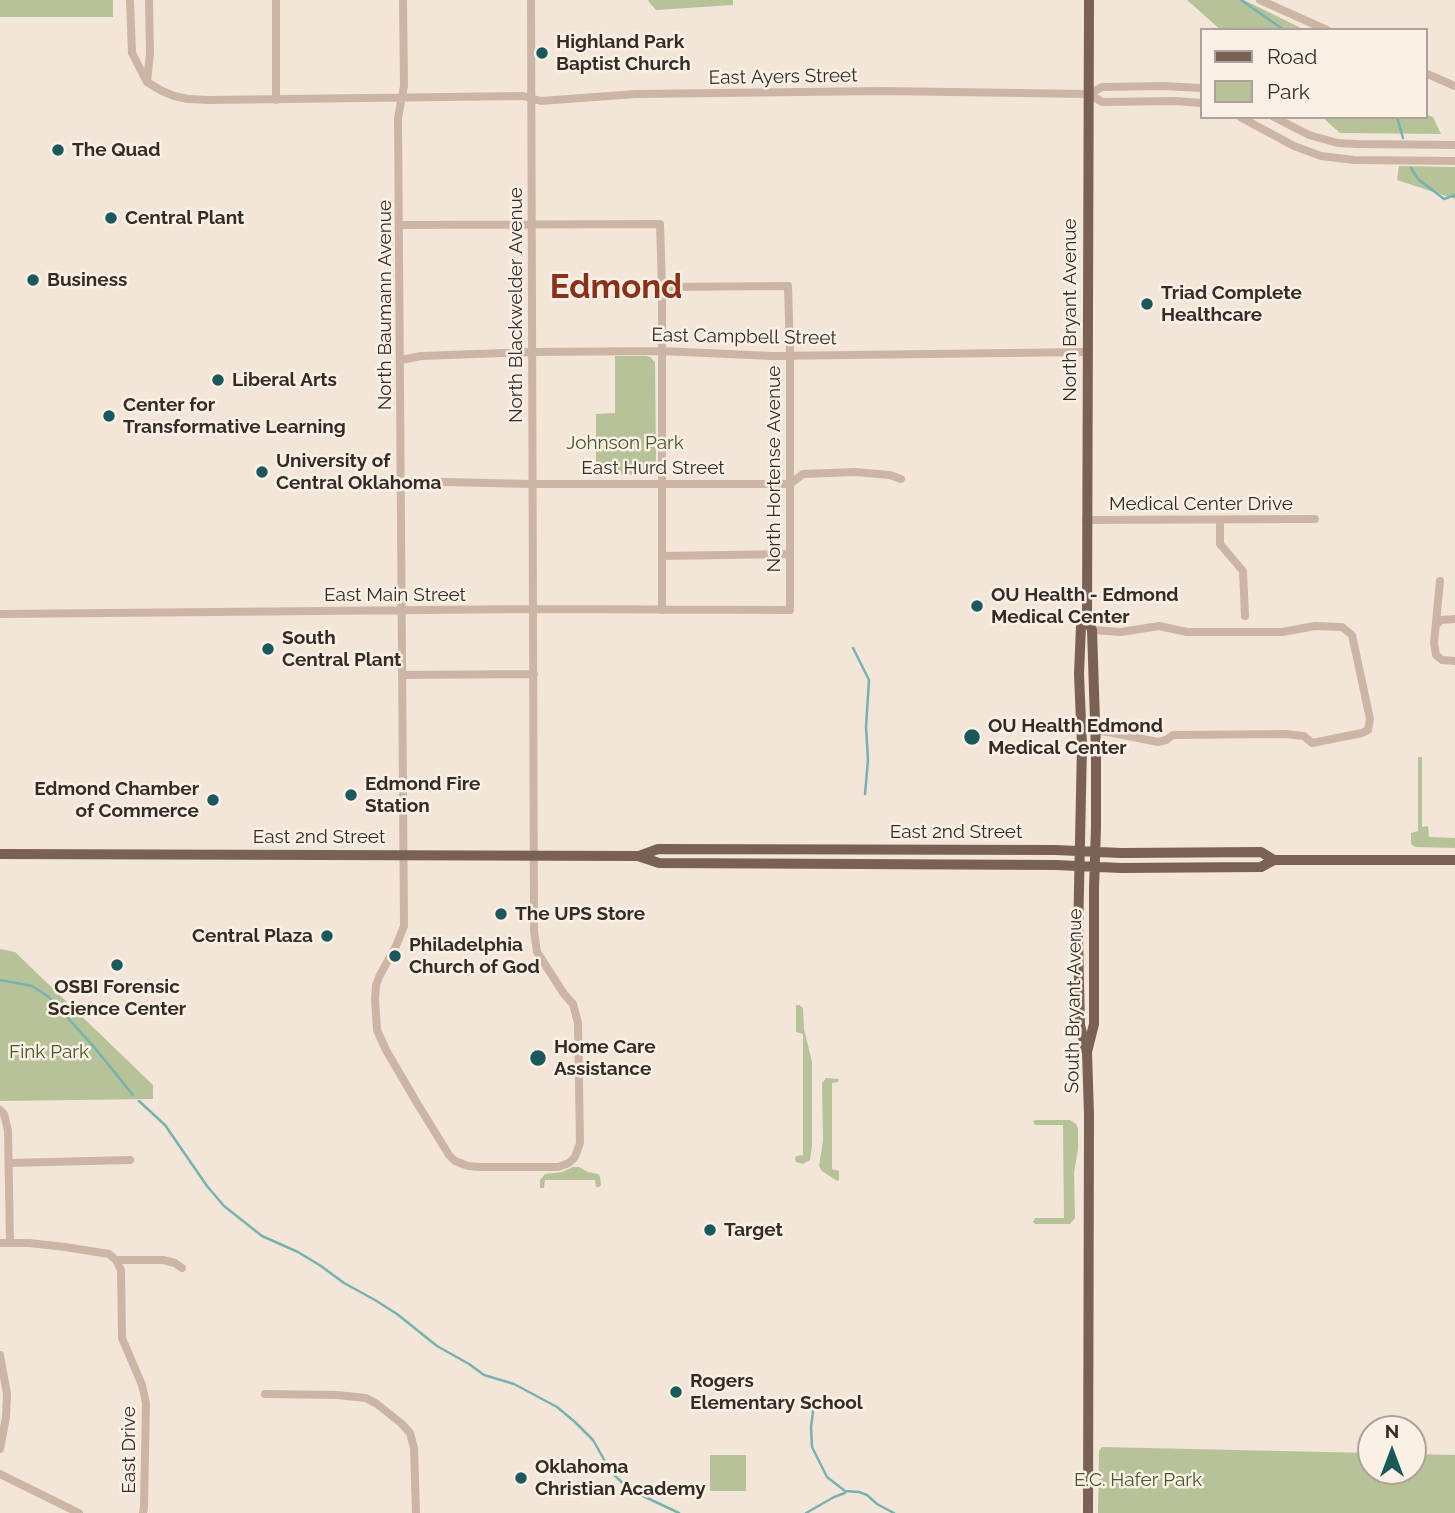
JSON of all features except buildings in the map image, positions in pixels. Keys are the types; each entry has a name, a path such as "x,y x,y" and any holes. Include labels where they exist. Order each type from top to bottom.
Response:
{"main road":[{"name":"North Bryant Avenue","path":"1087,620 1090,0"},
{"name":"South Bryant Avenue","path":"1087,620 1092,630 1096,731 1094,1024 1087,1052 1088,1513"},
{"path":"1087,620 1082,626 1079,674 1082,745 1079,1007 1080,1025 1087,1052"},
{"name":"East 2nd Street","path":"638,856 658,849 1261,852 1274,860"},
{"path":"696,863 711,857 735,855 740,849"},
{"path":"902,865 922,850"},
{"name":"East 2nd Street","path":"0,854 638,856 659,863 1094,867 1261,867 1274,860 1455,860"}],"street":[{"path":"130,0 132,53 147,82"},
{"path":"147,82 150,52 149,0"},
{"path":"276,0 276,100"},
{"name":"North Baumann Avenue","path":"402,0 403,97 398,118 404,926 397,946 376,985 375,999 377,1030 386,1050 449,1155 455,1161 468,1166 558,1167 569,1163 575,1157 579,1143 578,1023 573,1004 564,995 537,952 534,931 534,856"},
{"name":"North Blackwelder Avenue","path":"531,0 534,856"},
{"path":"1260,0 1323,28"},
{"path":"1427,74 1455,86"},
{"name":"East Ayers Street","path":"147,82 162,91 188,99 523,96 541,101 636,94 881,91 1089,94"},
{"path":"1089,94 1102,87 1200,88"},
{"path":"1089,94 1102,102 1200,103"},
{"path":"1244,119 1294,146 1321,156 1354,160 1455,161"},
{"path":"1277,119 1309,135 1338,143 1455,145"},
{"path":"400,225 660,224 662,610"},
{"name":"North Hortense Avenue","path":"662,287 788,286 790,610"},
{"name":"East Campbell Street","path":"401,360 421,356 532,352 661,351 772,356 1087,352"},
{"name":"East Hurd Street","path":"401,481 790,484 803,474 855,472 890,475 901,479"},
{"name":"Medical Center Drive","path":"1086,520 1315,519"},
{"path":"1220,520 1220,544 1243,572 1245,616"},
{"path":"662,556 790,554"},
{"path":"1440,581 1434,643 1436,655 1442,660 1455,661"},
{"name":"East Main Street","path":"0,614 790,610"},
{"path":"1436,625 1441,620 1455,620"},
{"path":"1092,630 1121,632 1159,626 1186,632 1282,632 1315,626 1342,627 1352,635 1370,719 1368,730 1362,733 1312,743 1304,736 1286,734 1173,735 1158,742 1096,731"},
{"path":"402,675 534,674"},
{"path":"0,1110 4,1114 8,1131 10,1243"},
{"path":"9,1163 130,1160"},
{"path":"0,1243 29,1243 94,1251 108,1254 116,1260 163,1260 182,1268"},
{"name":"East Drive","path":"116,1260 121,1269 122,1338 142,1385 146,1403 143,1513"},
{"path":"0,1354 7,1394 0,1449"},
{"path":"265,1394 337,1395 366,1398 377,1404 410,1433 414,1448 416,1513"},
{"path":"0,1474 79,1513"}],"green space":[{"path":"0,0 113,0 113,17 0,17"},
{"path":"648,0 733,0 733,5 656,10"},
{"path":"1187,0 1244,0 1301,28 1219,28"},
{"path":"1427,115 1433,117 1441,134 1340,133 1324,119 1427,119"},
{"path":"1399,166 1455,167 1455,199 1397,180"},
{"name":"Johnson Park","path":"615,356 646,356 655,362 656,464 651,474 596,475 596,414 615,413"},
{"path":"1418,757 1422,757 1422,827 1428,826 1429,837 1455,838 1455,848 1415,847 1411,844 1411,833 1418,831"},
{"name":"Fink Park","path":"0,949 15,952 153,1085 153,1099 0,1101"},
{"path":"796,1005 803,1008 804,1029 812,1062 812,1146 810,1160 803,1164 795,1159 796,1156 803,1155 803,1034 796,1032"},
{"path":"826,1078 839,1079 838,1082 832,1083 832,1169 839,1171 837,1181 819,1166 823,1141 822,1083"},
{"path":"1035,1120 1070,1120 1078,1128 1074,1173 1075,1218 1070,1224 1033,1222 1035,1218 1064,1218 1063,1125 1035,1125"},
{"path":"573,1167 598,1174 601,1185 596,1187 595,1180 545,1180 544,1188 540,1188 540,1180 545,1174 562,1172"},
{"name":"E.C. Hafer Park","path":"1102,1447 1357,1453 1357,1485 1427,1485 1427,1454 1455,1455 1455,1513 1098,1513 1099,1451"},
{"path":"710,1455 746,1455 746,1491 710,1491"}],"waterway":[{"path":"1241,0 1281,28"},
{"path":"1398,119 1403,138"},
{"path":"1411,168 1418,179 1444,199 1455,195"},
{"path":"853,648 869,680 865,794"},
{"path":"0,980 32,986 49,997 133,1095"},
{"path":"139,1101 165,1125 224,1206 262,1236 321,1266 397,1314 437,1346 484,1375 514,1384 557,1407 593,1440 611,1472 630,1490 679,1513"},
{"path":"814,1404 812,1447 827,1477 845,1491 867,1495 894,1513"},
{"path":"806,1513 845,1491"}],"place":[{"name":"Highland Park Baptist Church","path":"542,53"},
{"name":"The Quad","path":"58,150"},
{"name":"Central Plant","path":"111,218"},
{"name":"Business","path":"33,280"},
{"name":"Triad Complete Healthcare","path":"1147,304"},
{"name":"Liberal Arts","path":"218,380"},
{"name":"Center for Transformative Learning","path":"109,416"},
{"name":"University of Central Oklahoma","path":"262,472"},
{"name":"OU Health - Edmond Medical Center","path":"977,606"},
{"name":"South Central Plant","path":"268,649"},
{"name":"OU Health Edmond Medical Center","path":"972,737"},
{"name":"Edmond Fire Station","path":"351,795"},
{"name":"Edmond Chamber of Commerce","path":"213,800"},
{"name":"The UPS Store","path":"501,914"},
{"name":"Central Plaza","path":"327,936"},
{"name":"Philadelphia Church of God","path":"395,956"},
{"name":"OSBI Forensic Science Center","path":"117,965"},
{"name":"Home Care Assistance","path":"538,1058"},
{"name":"Target","path":"710,1230"},
{"name":"Rogers Elementary School","path":"676,1392"},
{"name":"Oklahoma Christian Academy","path":"521,1478"}],"district":[{"name":"Edmond","path":"616,288"}]}
